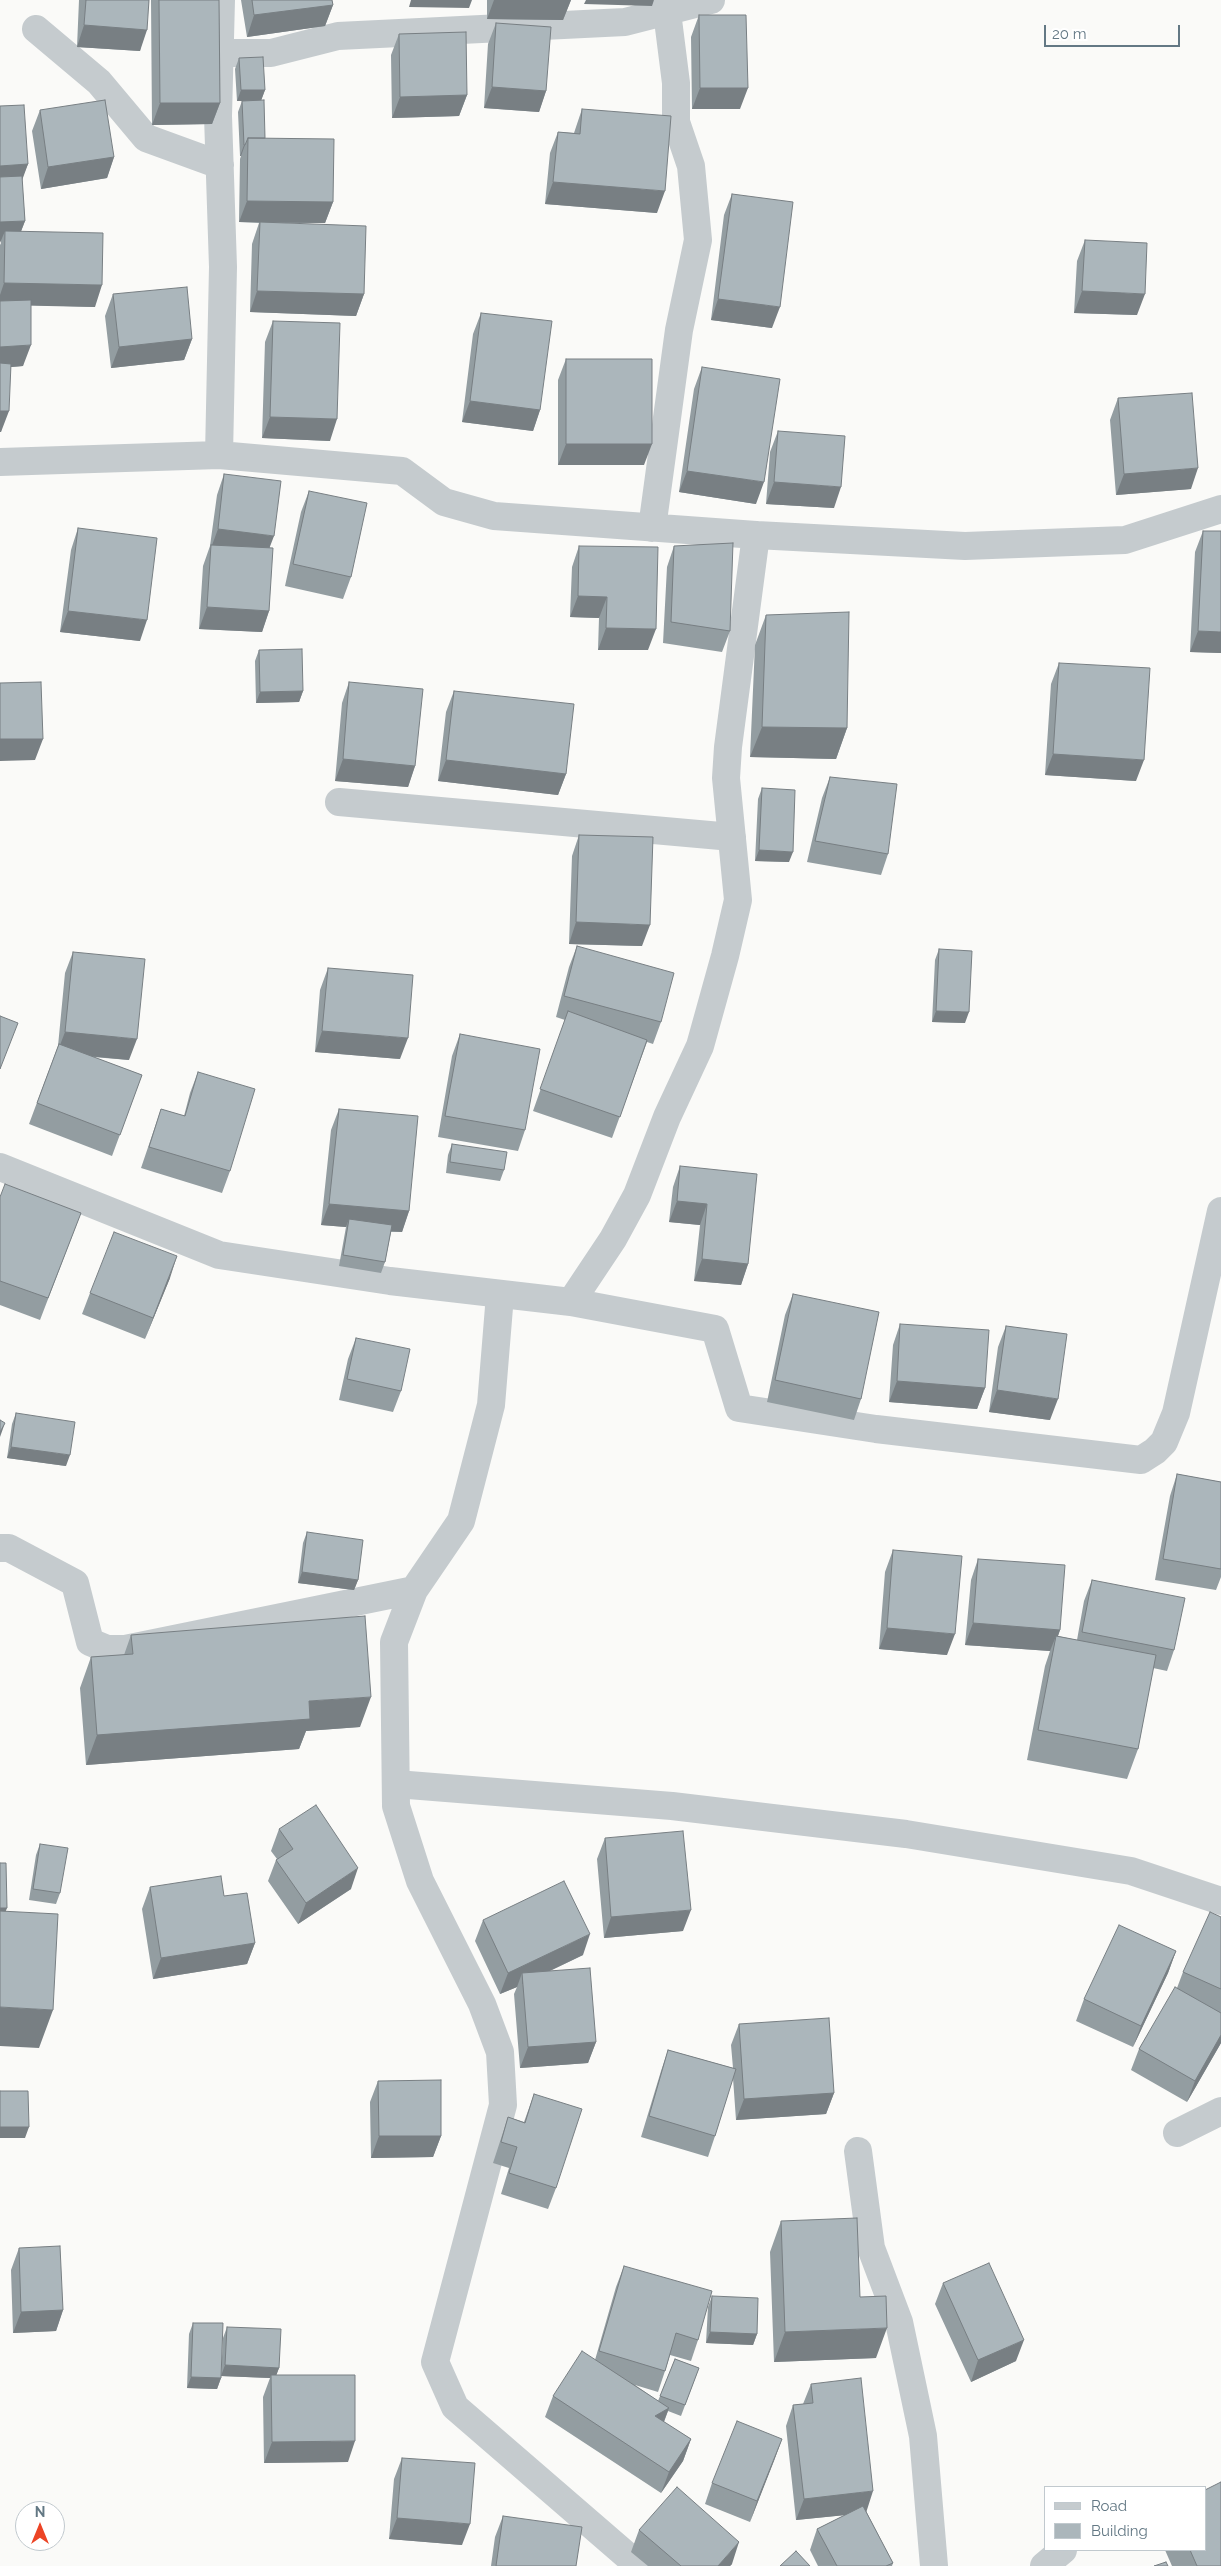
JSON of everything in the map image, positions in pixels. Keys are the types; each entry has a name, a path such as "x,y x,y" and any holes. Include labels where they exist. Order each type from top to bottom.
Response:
{"street":[{"path":"219,455 223,267 220,165 221,0"},
{"path":"220,52 271,53 338,36 625,22 711,0"},
{"path":"652,528 679,330 698,240 690,166 676,122 676,83 667,12"},
{"path":"36,29 99,82 146,138 220,165"},
{"path":"0,462 219,455 402,471 444,502 494,516 756,535 964,546 1125,540 1221,510"},
{"path":"571,1302 613,1238 637,1195 667,1117 700,1046 738,900 726,778 728,747 756,535"},
{"path":"340,802 732,837"},
{"path":"0,1166 219,1255 500,1295 571,1302 715,1329 739,1408 876,1429 1141,1460 1155,1451 1164,1442 1176,1413 1221,1211"},
{"path":"500,1295 491,1406 461,1520 414,1590 394,1642 396,1806 420,1881 482,2004 500,2052 503,2105 435,2362 455,2407 639,2566"},
{"path":"0,1548 9,1548 75,1583 90,1642 107,1649 125,1649 414,1590"},
{"path":"396,1784 672,1806 906,1834 1131,1871 1221,1901"},
{"path":"1177,2134 1221,2111"},
{"path":"858,2151 871,2248 899,2322 923,2436 934,2566"},
{"path":"1044,2566 1062,2551"}],"building":[{"path":"86,0 149,0 147,30 84,25"},
{"path":"159,0 219,0 220,103 160,103"},
{"path":"252,0 332,0 333,5 254,15"},
{"path":"699,15 746,15 748,88 700,88"},
{"path":"496,23 551,27 546,91 492,87"},
{"path":"466,32 467,95 400,97 399,34"},
{"path":"263,57 265,90 241,90 239,58"},
{"path":"105,100 114,157 48,167 40,110"},
{"path":"264,100 265,138 248,138 244,145 242,101"},
{"path":"24,105 28,164 0,166 0,106"},
{"path":"582,109 671,116 665,191 553,182 558,132 580,134"},
{"path":"248,138 334,139 333,202 247,201"},
{"path":"22,176 25,221 0,222 0,177"},
{"path":"732,194 793,202 780,307 718,299"},
{"path":"260,222 366,226 364,294 257,291"},
{"path":"5,231 103,233 102,285 4,283"},
{"path":"1085,240 1147,243 1145,294 1082,291"},
{"path":"187,287 192,339 119,347 113,294"},
{"path":"31,300 31,345 0,347 0,301"},
{"path":"481,313 552,321 540,410 470,401"},
{"path":"273,321 340,323 337,419 270,417"},
{"path":"566,359 652,359 652,444 566,444"},
{"path":"0,363 11,364 9,411 0,411"},
{"path":"702,367 780,379 764,482 687,471"},
{"path":"1192,393 1198,468 1124,474 1118,398"},
{"path":"778,431 845,436 841,487 774,482"},
{"path":"224,474 281,481 274,536 218,529"},
{"path":"309,491 367,503 351,577 293,564"},
{"path":"78,528 157,538 147,620 68,611"},
{"path":"1203,531 1221,531 1221,632 1198,631"},
{"path":"733,543 730,631 671,622 674,546"},
{"path":"211,545 273,548 269,611 207,607"},
{"path":"579,546 658,547 656,629 606,628 607,597 578,596"},
{"path":"849,612 847,728 762,727 766,615"},
{"path":"302,649 303,691 260,692 259,650"},
{"path":"1059,663 1150,668 1144,760 1053,754"},
{"path":"41,682 43,739 0,739 0,683"},
{"path":"349,682 423,689 415,766 343,759"},
{"path":"454,691 574,704 566,774 446,760"},
{"path":"830,777 897,784 888,854 815,841"},
{"path":"762,788 795,790 793,852 759,850"},
{"path":"579,835 653,837 650,925 576,922"},
{"path":"577,946 674,973 661,1022 564,996"},
{"path":"939,949 972,951 969,1012 936,1011"},
{"path":"73,952 145,959 137,1039 65,1032"},
{"path":"328,968 413,975 408,1038 322,1031"},
{"path":"568,1011 647,1040 620,1117 540,1089"},
{"path":"0,1016 18,1023 0,1069"},
{"path":"460,1034 540,1049 525,1130 445,1116"},
{"path":"59,1044 142,1075 120,1135 37,1103"},
{"path":"198,1072 255,1089 230,1171 149,1147 161,1109 185,1116"},
{"path":"339,1109 418,1116 409,1211 329,1204"},
{"path":"452,1144 507,1152 504,1170 450,1162"},
{"path":"680,1166 757,1174 748,1264 702,1259 707,1204 677,1201"},
{"path":"5,1184 81,1213 48,1298 0,1281 0,1197"},
{"path":"349,1219 392,1225 385,1262 343,1255"},
{"path":"114,1232 177,1256 153,1318 90,1293"},
{"path":"793,1294 879,1312 861,1399 775,1380"},
{"path":"900,1324 989,1330 985,1388 897,1381"},
{"path":"1006,1326 1067,1334 1058,1399 997,1390"},
{"path":"356,1338 410,1349 401,1391 347,1379"},
{"path":"16,1413 75,1422 70,1455 11,1447"},
{"path":"0,1420 5,1423 0,1432"},
{"path":"1177,1474 1221,1482 1221,1569 1163,1559"},
{"path":"307,1532 363,1540 358,1580 302,1572"},
{"path":"893,1550 962,1556 955,1634 887,1628"},
{"path":"978,1559 1065,1565 1060,1630 973,1623"},
{"path":"1092,1580 1185,1598 1174,1650 1082,1632"},
{"path":"365,1616 371,1697 309,1701 310,1719 97,1735 91,1657 133,1654 131,1635"},
{"path":"1056,1636 1156,1655 1138,1749 1038,1730"},
{"path":"316,1805 358,1868 306,1903 276,1860 293,1849 279,1829"},
{"path":"683,1831 691,1910 611,1917 605,1838"},
{"path":"40,1844 68,1848 60,1893 33,1889"},
{"path":"0,1863 6,1863 7,1908 0,1908"},
{"path":"221,1876 224,1896 247,1893 255,1943 161,1958 150,1887"},
{"path":"564,1881 590,1934 508,1973 483,1920"},
{"path":"0,1911 58,1914 53,2010 0,2007"},
{"path":"1210,1912 1221,1917 1221,1989 1183,1972"},
{"path":"1119,1925 1176,1951 1141,2026 1084,1999"},
{"path":"590,1968 596,2042 528,2047 522,1973"},
{"path":"1175,1987 1221,2013 1221,2035 1195,2081 1139,2049"},
{"path":"829,2018 834,2093 744,2099 739,2024"},
{"path":"668,2050 736,2069 715,2136 649,2116"},
{"path":"441,2080 441,2136 379,2136 378,2081"},
{"path":"0,2091 28,2091 29,2127 0,2127"},
{"path":"534,2094 582,2109 556,2188 509,2173 517,2147 501,2142 508,2117 525,2123"},
{"path":"857,2218 860,2297 886,2296 887,2328 785,2332 781,2221"},
{"path":"60,2246 63,2310 21,2312 19,2248"},
{"path":"989,2263 1024,2340 978,2360 943,2283"},
{"path":"624,2266 712,2291 698,2340 676,2333 665,2371 599,2351"},
{"path":"712,2296 758,2298 757,2334 710,2332"},
{"path":"193,2323 223,2323 221,2378 191,2377"},
{"path":"227,2327 281,2329 279,2368 225,2365"},
{"path":"582,2351 669,2408 655,2416 691,2439 669,2472 553,2396"},
{"path":"675,2359 699,2368 685,2405 660,2396"},
{"path":"271,2375 355,2375 355,2441 272,2442"},
{"path":"861,2378 873,2491 804,2499 793,2405 813,2403 811,2384"},
{"path":"737,2421 782,2439 757,2501 712,2483"},
{"path":"402,2458 475,2463 470,2524 397,2518"},
{"path":"1221,2482 1221,2566 1197,2566 1190,2551 1206,2551 1206,2490"},
{"path":"677,2487 739,2542 718,2566 681,2566 639,2530"},
{"path":"863,2506 893,2563 886,2566 837,2566 817,2529"},
{"path":"503,2516 582,2527 576,2566 496,2566"},
{"path":"796,2551 810,2566 780,2566"},
{"path":"1166,2562 1168,2566 1154,2566"}]}
